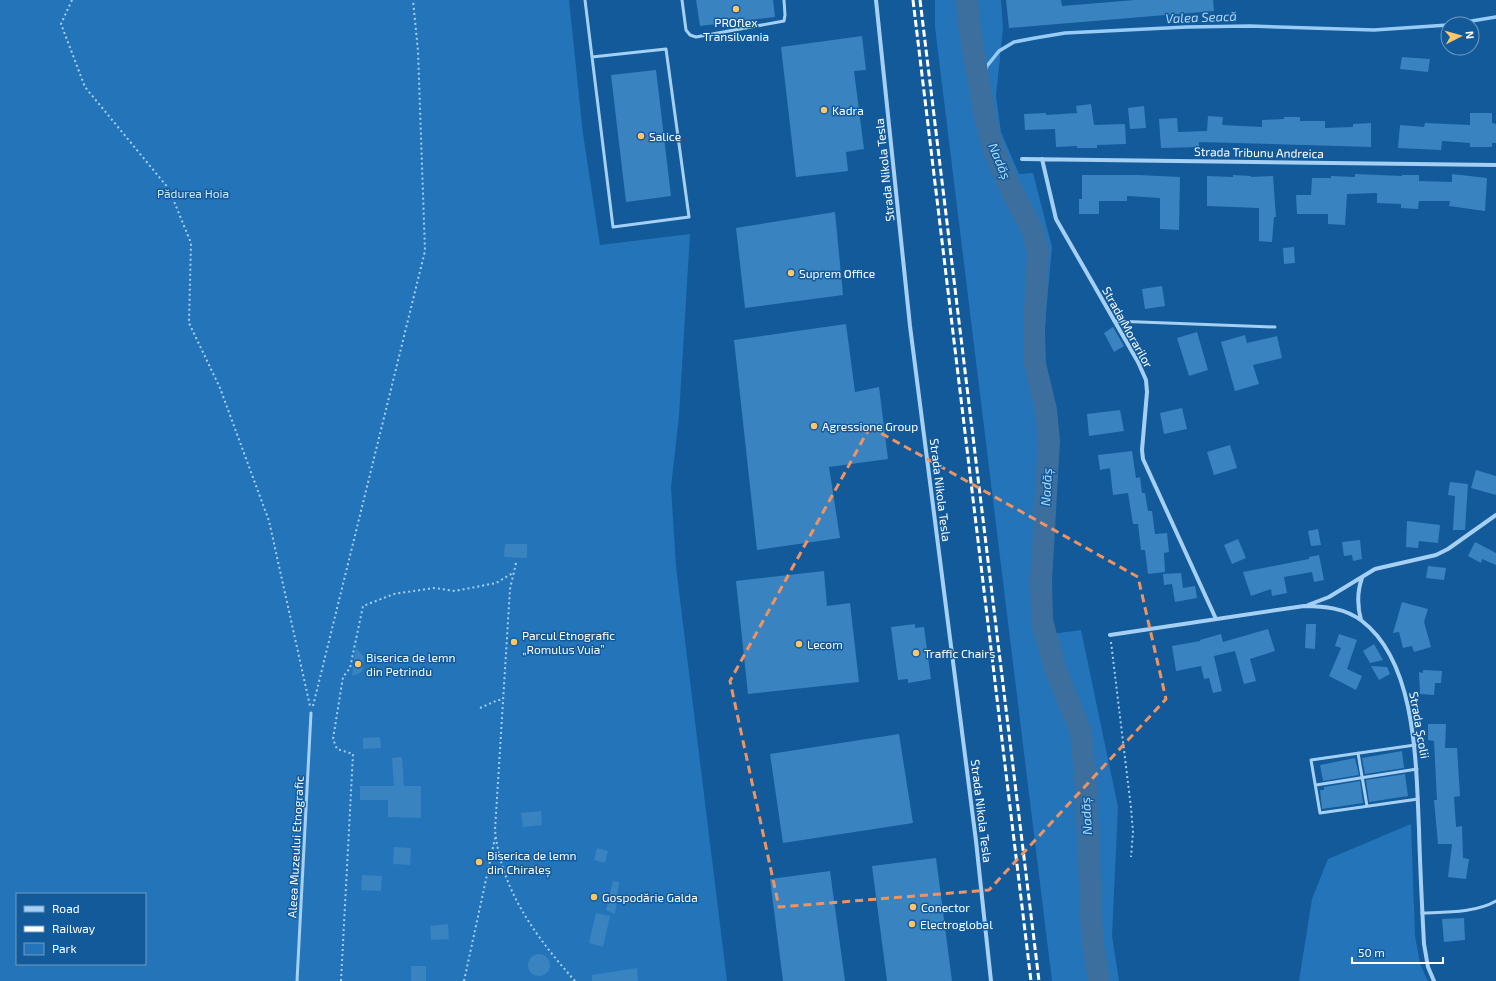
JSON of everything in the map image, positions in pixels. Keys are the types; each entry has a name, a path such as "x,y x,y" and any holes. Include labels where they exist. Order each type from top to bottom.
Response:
{"street":[{"name":"Strada Nikola Tesla","path":"876,0 910,326 976,841 991,981"},
{"name":"Strada Tribunu Andreica","path":"1022,159 1496,165"},
{"name":"Strada Morarilor","path":"1042,160 1056,219 1146,380 1147,392 1142,450 1143,459 1216,619"},
{"path":"1304,606 1329,597 1375,570 1436,555 1448,549 1496,515"},
{"path":"1362,577 1358,597 1358,610 1362,621"},
{"name":"Strada Școlii","path":"1110,635 1304,606 1320,606 1338,609 1362,621 1382,643 1400,679 1408,706 1415,745 1417,769 1424,944 1428,967 1434,981"}],"lane":[{"path":"585,0 592,57 613,227 689,217 666,49 592,57"},
{"path":"682,0 686,30 690,35 696,37 784,21 784,0"},
{"path":"1114,321 1275,327"},
{"name":"Aleea Muzeului Etnografic","path":"297,981 311,713"},
{"path":"1415,745 1311,760 1320,813 1418,799"},
{"path":"1358,754 1367,806"},
{"path":"1316,786 1417,769"},
{"path":"1422,914 1472,909 1488,905 1496,901"}],"path":[{"path":"72,0 61,24 85,87 169,189 191,243 188,323 220,388 269,521 311,713"},
{"path":"311,713 425,251 418,51 413,0"},
{"path":"516,563 510,589 496,835 497,850 505,878 527,920 546,948 575,981"},
{"path":"341,981 353,754 337,749 333,739 343,677 350,668 363,606 394,594 434,588 455,591 496,583 513,573"},
{"path":"1110,635 1131,808 1133,832 1131,857"},
{"path":"480,708 498,700 503,700"},
{"path":"464,981 496,835"}],"highlighted area":[{"path":"870,427 1138,577 1166,699 989,890 779,907 730,681"}],"green space":[{"name":"Pădurea Hoia","path":"0,0 569,0 583,134 600,245 690,234 679,416 671,487 676,567 727,981 0,981"},
{"path":"935,0 1001,0 1003,28 996,96 1001,132 1019,174 1033,173 1052,247 1042,358 1053,423 1056,467 1048,587 1052,634 1081,630 1118,807 1112,936 1119,981 1052,981 935,27"},
{"path":"1411,824 1415,936 1420,964 1428,981 1299,981 1312,899 1328,859"}],"building":[{"name":"PROflex Transilvania","path":"696,0 773,0 775,17 700,26"},
{"path":"1006,0 1061,0 1062,6 1135,0 1213,0 1214,11 1009,28"},
{"name":"Kadra","path":"862,36 866,70 854,71 864,149 846,152 848,171 796,177 781,47"},
{"path":"1402,57 1430,59 1428,72 1400,69"},
{"name":"Salice","path":"656,70 671,196 626,202 611,75"},
{"path":"1091,104 1094,125 1125,124 1126,144 1097,145 1097,148 1077,148 1077,146 1056,147 1055,129 1025,130 1024,114 1046,113 1046,115 1077,113 1076,106"},
{"path":"1144,106 1146,128 1130,129 1128,108"},
{"path":"1470,113 1492,113 1492,123 1496,124 1496,143 1492,143 1492,147 1470,147 1470,143 1442,141 1441,150 1398,148 1400,125 1424,127 1425,123 1470,125"},
{"path":"1208,116 1223,117 1222,125 1262,127 1262,120 1284,119 1284,117 1300,117 1300,121 1325,121 1325,128 1353,127 1353,124 1371,123 1371,147 1199,142 1199,147 1161,148 1159,119 1177,118 1178,132 1207,131"},
{"path":"1355,174 1402,176 1419,175 1419,181 1452,182 1452,174 1487,178 1485,211 1449,206 1450,201 1419,201 1418,209 1401,208 1401,204 1377,203 1377,193 1347,194 1345,225 1328,224 1328,214 1297,214 1296,195 1311,195 1312,178 1331,178 1331,176 1355,177"},
{"path":"1082,175 1180,177 1179,230 1160,229 1160,198 1127,196 1127,201 1099,201 1099,214 1079,214 1079,199 1082,199"},
{"path":"1233,175 1251,177 1273,176 1276,217 1274,217 1272,242 1259,241 1259,208 1207,206 1207,176 1233,177"},
{"name":"Suprem Office","path":"835,212 843,295 745,308 736,228"},
{"path":"1294,247 1295,263 1284,264 1283,248"},
{"path":"1162,286 1165,306 1145,309 1142,289"},
{"name":"Agressione Group","path":"846,324 855,392 879,387 888,459 829,467 840,538 757,550 734,340"},
{"path":"1113,327 1124,346 1114,352 1104,333"},
{"path":"1197,332 1208,370 1189,376 1177,338"},
{"path":"1245,335 1247,343 1277,336 1282,358 1253,365 1259,384 1235,391 1221,342"},
{"path":"1182,408 1187,429 1164,434 1160,413"},
{"path":"1120,410 1124,431 1089,436 1087,414"},
{"path":"1230,445 1237,468 1214,475 1207,452"},
{"path":"1132,451 1136,478 1140,477 1142,493 1145,493 1148,511 1152,511 1155,534 1167,533 1169,552 1164,553 1165,572 1148,574 1145,550 1141,550 1138,524 1133,524 1128,493 1113,495 1110,468 1100,470 1098,455"},
{"path":"1476,470 1496,476 1496,495 1471,488"},
{"path":"1450,482 1468,484 1465,530 1453,530 1455,496 1448,495"},
{"path":"1407,521 1440,525 1438,543 1419,541 1418,548 1406,547"},
{"path":"1318,529 1321,545 1311,546 1308,531"},
{"path":"1238,539 1246,558 1232,564 1224,545"},
{"path":"1360,540 1362,559 1353,561 1352,555 1344,556 1342,542"},
{"path":"1475,542 1496,553 1496,565 1482,559 1481,563 1468,556"},
{"path":"505,544 527,544 527,558 504,557"},
{"path":"1319,555 1324,580 1314,582 1312,572 1284,577 1287,593 1272,596 1271,589 1251,596 1243,572 1309,559 1309,557"},
{"path":"1428,566 1446,568 1444,580 1426,578"},
{"name":"Lecom","path":"824,571 827,606 850,603 859,682 748,694 736,581"},
{"path":"1181,573 1183,588 1195,586 1197,598 1175,602 1172,584 1164,585 1163,574"},
{"path":"1402,602 1428,609 1424,622 1431,647 1414,652 1412,646 1403,648 1399,632 1393,633"},
{"path":"915,624 915,628 924,627 931,679 908,683 908,679 898,680 891,627"},
{"path":"1306,624 1316,624 1315,649 1305,648"},
{"path":"1268,629 1275,651 1250,659 1256,681 1244,684 1235,651 1214,656 1222,691 1213,693 1209,678 1204,679 1201,666 1176,671 1172,646 1200,641 1221,634 1223,642"},
{"path":"1339,634 1357,640 1347,669 1362,676 1356,690 1329,676 1341,648 1335,646"},
{"path":"1374,644 1383,660 1370,663 1363,651"},
{"name":"Biserica de lemn din Petrindu","path":"356,648 364,657 362,672 352,676"},
{"path":"1371,666 1387,667 1390,674 1379,680"},
{"path":"1423,670 1442,671 1441,683 1435,683 1434,695 1420,694 1419,672 1423,673"},
{"path":"1428,724 1446,724 1445,748 1457,748 1460,796 1454,797 1456,827 1462,826 1463,858 1469,859 1466,879 1448,877 1452,844 1438,844 1434,800 1437,800 1434,741 1428,740"},
{"path":"899,734 913,823 783,843 770,754"},
{"path":"380,737 381,748 363,749 363,738"},
{"path":"1402,751 1404,768 1365,774 1362,758"},
{"path":"402,757 404,786 421,786 421,818 388,817 388,800 360,800 360,786 394,786 392,758"},
{"path":"1355,758 1359,775 1323,781 1320,765"},
{"path":"1405,774 1408,796 1369,802 1366,780"},
{"path":"1360,781 1363,803 1322,809 1320,790 1324,790 1324,787"},
{"path":"541,811 542,825 523,827 521,813"},
{"path":"394,847 411,848 410,865 393,864"},
{"path":"597,848 608,851 605,863 594,860"},
{"name":"Electroglobal","path":"936,858 952,981 887,981 872,866"},
{"path":"830,871 845,981 783,981 770,879"},
{"path":"362,875 382,876 381,891 361,890"},
{"path":"613,881 619,882 615,914 606,910"},
{"path":"596,913 610,916 603,947 589,943"},
{"path":"1464,918 1465,940 1444,942 1442,919"},
{"path":"448,924 449,939 431,940 430,926"},
{"path":"539,954 547,957 550,965 547,973 539,976 531,973 528,965 531,957"},
{"path":"411,966 426,966 426,981 411,981"},
{"path":"637,968 638,981 592,981 592,975"}],"waterway":[{"name":"Nadăș","path":"967,0 970,31 985,118 995,153 1010,188 1032,229 1038,251 1034,332 1035,364 1046,410 1049,441 1041,581 1042,621 1055,668 1081,733 1086,787 1092,938 1099,981"},
{"name":"Valea Seacă","path":"1480,20 1496,17"},
{"name":"Valea Seacă","path":"980,87 987,66 999,51 1014,42 1065,33 1187,27 1250,26 1374,30 1440,26"}],"railway":[{"path":"913,0 1031,981"},
{"path":"920,0 1039,981"}],"place":[{"name":"PROflex Transilvania","path":"736,9"},
{"name":"Kadra","path":"824,110"},
{"name":"Salice","path":"641,136"},
{"name":"Suprem Office","path":"791,273"},
{"name":"Agressione Group","path":"814,426"},
{"name":"Parcul Etnografic „Romulus Vuia”","path":"514,642"},
{"name":"Lecom","path":"799,644"},
{"name":"Traffic Chairs","path":"916,653"},
{"name":"Biserica de lemn din Petrindu","path":"358,664"},
{"name":"Biserica de lemn din Chiraleș","path":"479,862"},
{"name":"Gospodărie Galda","path":"594,897"},
{"name":"Conector","path":"913,907"},
{"name":"Electroglobal","path":"912,924"}]}
